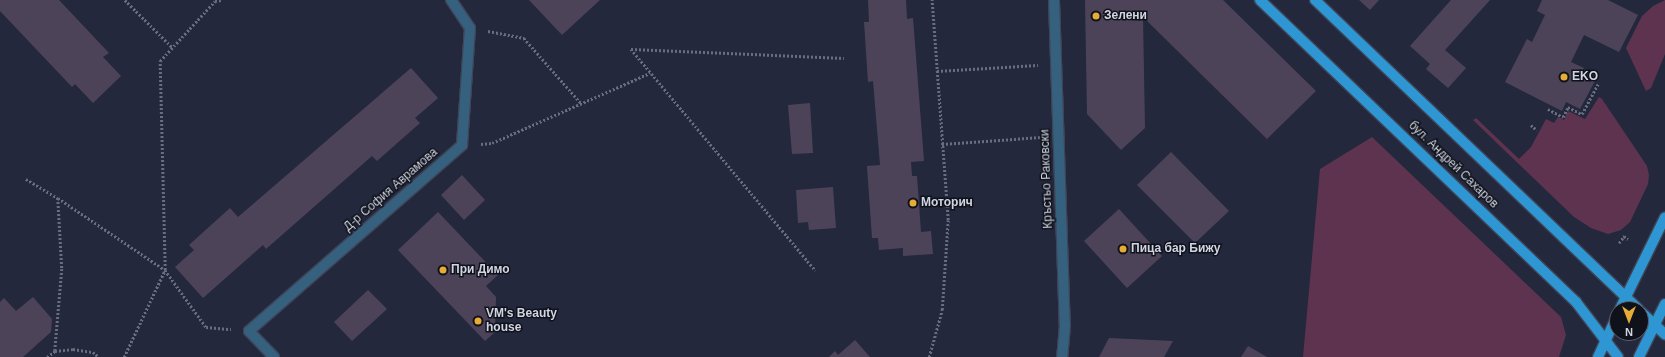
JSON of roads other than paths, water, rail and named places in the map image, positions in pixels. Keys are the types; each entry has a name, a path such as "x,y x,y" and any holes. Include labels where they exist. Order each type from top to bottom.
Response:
{"main road":[{"name":"бул. Андрей Сахаров","path":"1260,0 1576,302 1604,342 1618,357"},
{"name":"бул. Андрей Сахаров","path":"1315,0 1629,301"},
{"path":"1624,301 1665,218"},
{"path":"1639,357 1665,304"},
{"path":"1649,319 1665,334"},
{"path":"1598,357 1609,332"}],"street":[{"name":"Д-р София Аврамова","path":"274,357 250,331 462,145 470,28 451,0"},
{"name":"Кръстьо Раковски","path":"1054,0 1065,325 1062,357"}],"place":[{"name":"Зелени","path":"1096,16"},
{"name":"EKO","path":"1564,77"},
{"name":"Моторич","path":"913,203"},
{"name":"Пица бар Бижу","path":"1123,249"},
{"name":"При Димо","path":"443,270"},
{"name":"VM's Beauty house","path":"478,321"}]}
